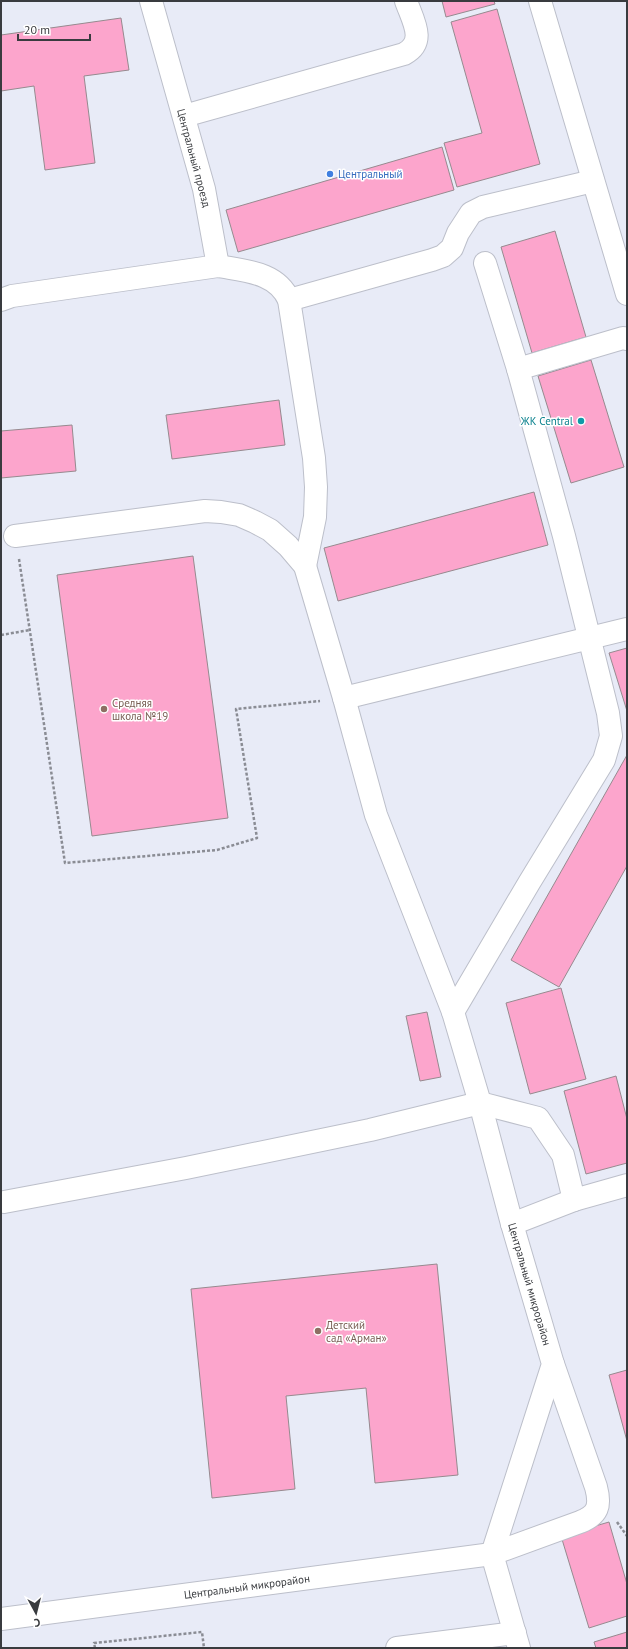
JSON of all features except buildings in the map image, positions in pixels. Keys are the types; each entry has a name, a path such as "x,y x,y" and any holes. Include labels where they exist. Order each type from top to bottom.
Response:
{"street":[{"name":"Центральный проезд","path":"151,1 204,189 218,266"},
{"path":"184,116 404,54 411,50 416,44 417,38 406,1"},
{"path":"540,1 627,294"},
{"path":"289,300 443,256 452,248 458,233 471,213 483,207 593,181"},
{"path":"453,1012 529,882 604,760 611,736 608,713 564,536 518,369 485,263"},
{"path":"1,300 12,296 218,266 259,274 276,282 285,290 289,300 314,458 316,487 315,517 305,566"},
{"path":"518,369 623,338 627,339"},
{"path":"15,536 205,511 220,512 239,515 270,530 288,546 305,566"},
{"name":"Центральный микрорайон","path":"1,1619 492,1554 590,1518 597,1509 599,1499 596,1487 554,1364 512,1224 480,1103 453,1012 376,815 344,698 305,566"},
{"path":"344,698 627,629"},
{"path":"4,1202 186,1168 370,1130 480,1103 538,1118 563,1154 574,1200"},
{"path":"512,1224 574,1200 627,1185"},
{"path":"397,1648 517,1640 492,1554 554,1364"}],"path":[{"path":"15,536 65,863 217,850 257,838 236,709 344,698"},
{"path":"1,635 30,630"},
{"path":"95,1648 94,1643 202,1632 204,1648"}],"place":[{"name":"Центральный","path":"330,174"},
{"name":"ЖК Central","path":"581,421"},
{"name":"Средняя школа №19","path":"104,709"},
{"name":"Детский сад «Арман»","path":"318,1331"}]}
